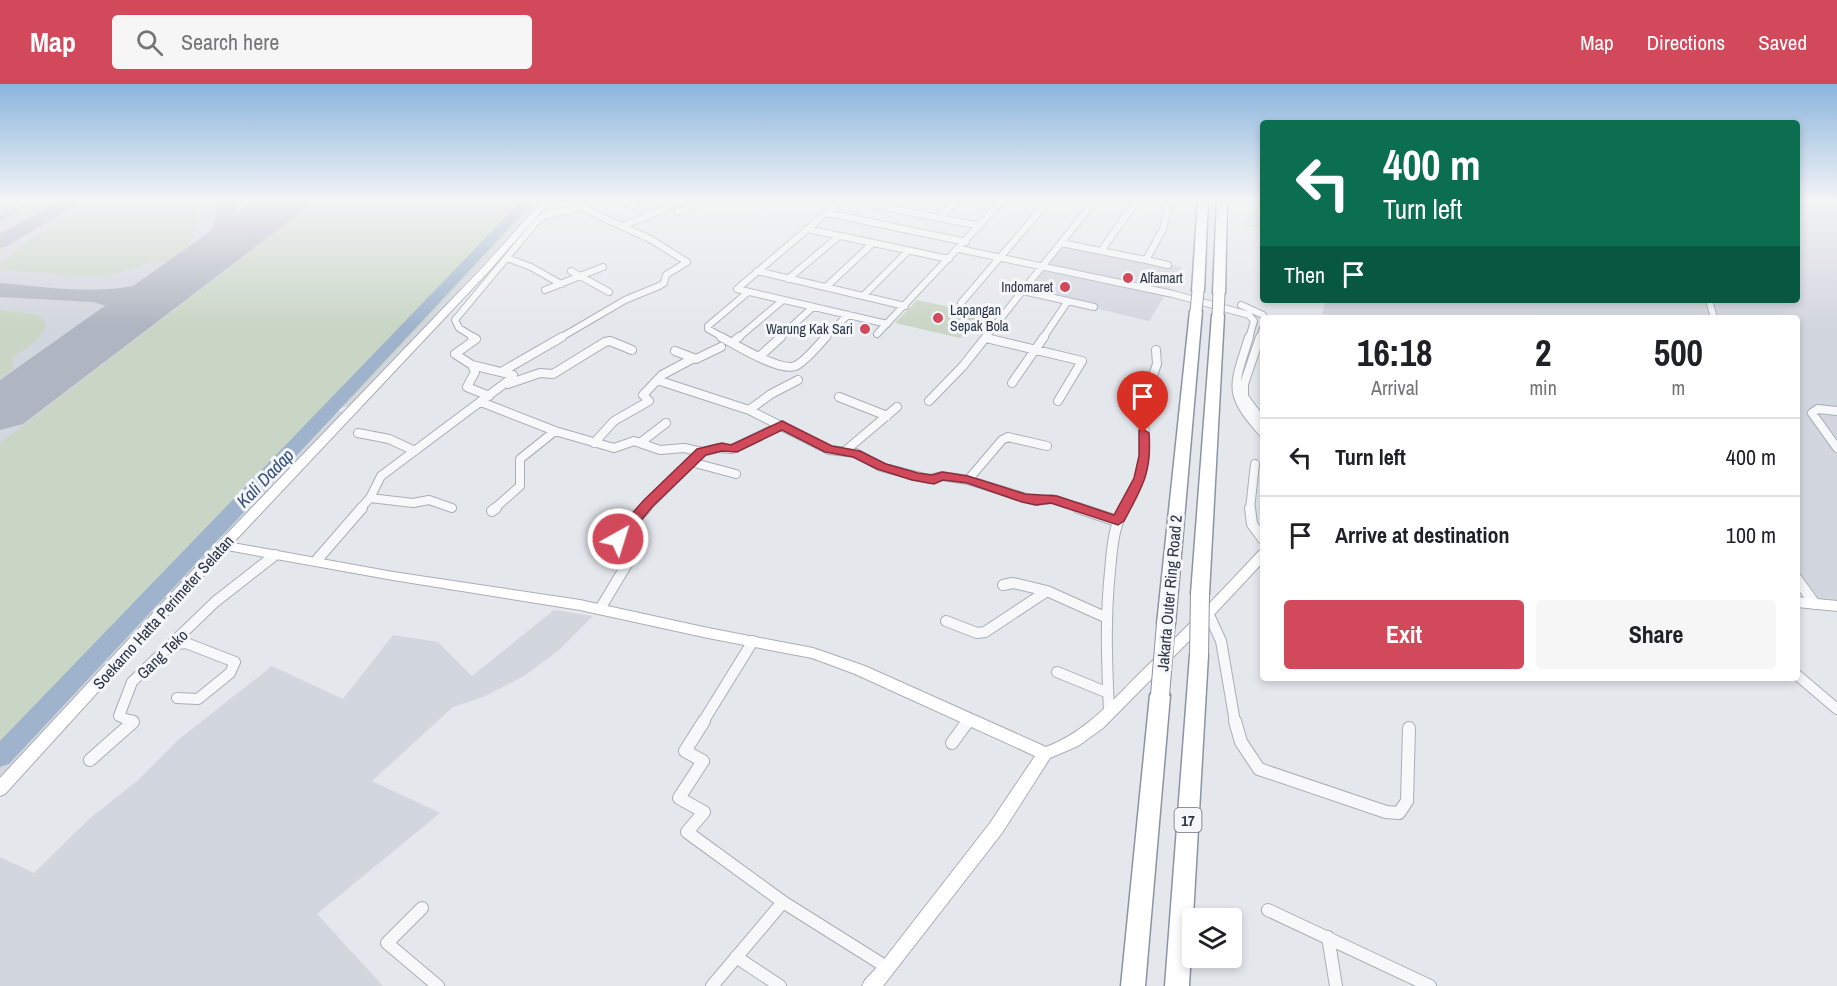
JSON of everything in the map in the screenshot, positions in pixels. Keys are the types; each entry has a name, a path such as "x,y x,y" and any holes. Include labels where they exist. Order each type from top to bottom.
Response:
{"highway":[{"name":"Jakarta Outer Ring Road 2","path":"1133,986 1201,241"},
{"name":"Jakarta Outer Ring Road 2","path":"1177,986 1199,655 1200,594 1220,293 1221,241"}],"main road":[{"name":"Soekarno Hatta Perimeter Selatan","path":"0,789 223,545 511,241"},
{"path":"223,545 393,576 600,609 813,653 860,670 1045,754"},
{"path":"871,986 888,968 996,828 1045,754 1070,745 1093,728 1209,615 1260,557"},
{"path":"1800,602 1837,606"}],"street":[{"path":"316,561 370,498 381,476 489,396 513,375 472,365 455,354 476,339 459,328 455,320 521,241"},
{"path":"503,371 625,300 659,286 664,283 666,275 687,262 650,241"},
{"path":"793,241 737,289 887,324"},
{"path":"788,279 833,241"},
{"path":"864,241 949,259"},
{"path":"962,241 966,242"},
{"path":"961,303 1015,241"},
{"path":"1101,252 1109,241"},
{"path":"1146,260 1156,241"},
{"path":"877,334 966,242"},
{"path":"826,287 873,243"},
{"path":"929,400 963,366 1061,243 1168,265"},
{"path":"959,249 1173,294 1242,311 1253,318 1252,331 1235,384 1236,396 1245,413 1260,430"},
{"path":"863,296 908,251"},
{"path":"507,258 561,284"},
{"path":"546,290 603,267"},
{"path":"571,271 609,292"},
{"path":"758,272 905,306"},
{"path":"1023,291 1094,306"},
{"path":"747,293 708,326 708,329 760,356 792,368 848,315"},
{"path":"1173,294 1187,294 1246,306 1263,315"},
{"path":"733,342 783,300"},
{"path":"1012,383 1068,301"},
{"path":"760,356 813,307"},
{"path":"1260,337 1244,384 1244,397 1260,418"},
{"path":"986,338 1082,361 1058,401"},
{"path":"503,385 534,374 553,374 605,342 610,341 632,350"},
{"path":"594,443 614,421 649,401 643,395 657,380 692,359 721,347"},
{"path":"1109,712 1106,692 1106,617 1112,548 1118,521 1140,478 1145,456 1144,401 1157,364 1156,350"},
{"path":"675,351 692,359"},
{"path":"472,365 475,372 467,387 489,396"},
{"path":"657,380 749,410 829,450 856,453 881,467 934,480 942,476 968,480 1036,501 1052,499 1118,521"},
{"path":"749,410 771,394 798,380"},
{"path":"839,398 887,416"},
{"path":"481,402 555,431 614,448 634,441 660,450 684,448 702,452 722,447 732,449 782,425"},
{"path":"845,451 897,407"},
{"path":"1837,411 1818,410 1812,413 1837,448"},
{"path":"640,443 666,423"},
{"path":"492,511 520,486 520,459 555,431"},
{"path":"358,433 389,439 415,451"},
{"path":"968,480 1002,440 1008,437 1047,446"},
{"path":"600,609 633,554 633,551 618,539 621,534 702,452"},
{"path":"691,462 736,474"},
{"path":"1255,464 1248,496 1255,531 1260,536"},
{"path":"370,498 413,503 429,500 452,508"},
{"name":"Gang Teko","path":"90,760 133,722 119,716 132,682 215,602 275,555"},
{"path":"1004,585 1013,583 1047,591 1077,603 1091,613 1106,617"},
{"path":"1800,583 1815,604"},
{"path":"946,621 977,633 985,632 1047,591"},
{"path":"1209,615 1222,643 1233,710 1241,742 1250,759 1259,769 1386,812 1399,813 1407,801 1409,728"},
{"path":"753,640 685,751 703,761 679,798 704,812 688,830 688,835 783,902 888,968"},
{"path":"170,645 186,643 236,662 230,673 198,699 177,698"},
{"path":"1057,672 1106,692"},
{"path":"1800,678 1837,709"},
{"path":"952,743 969,720"},
{"path":"712,986 783,902"},
{"path":"422,908 387,943 438,986"},
{"path":"1268,910 1430,986"},
{"path":"1328,937 1336,986"},
{"path":"736,957 780,986"}],"shaded area":[{"path":"0,241 505,241 353,404 336,410 343,413 229,534 213,540 208,546 214,549 0,784"},
{"path":"1800,241 1837,241 1837,602 1812,600 1800,586 1800,315 1322,314 1325,303 1800,303"},
{"path":"1059,244 1182,267 1149,321 1023,291"},
{"path":"554,610 593,616 558,651 524,676 483,697 453,707 372,781 440,813 317,914 383,986 0,986 0,857 34,873 89,819 136,782 178,740 272,666 343,699 393,635 438,642 472,676"}],"green space":[{"path":"29,241 189,241 181,252 165,263 155,261 117,273 92,276 0,270 0,264"},
{"path":"265,241 499,241 355,395 343,406 333,411 336,414 0,769 0,443"},
{"name":"Lapangan Sepak Bola","path":"917,300 981,314 960,338 895,323"},
{"path":"0,310 39,315 46,325 36,339 12,358 13,369 0,378"}],"waterway":[{"name":"Kali Dadap","path":"0,757 490,241"}],"taxiway":[{"path":"189,272 216,241"},
{"path":"0,290 71,295 120,294 166,284 187,273"},
{"path":"97,296 114,301 120,309 118,319 109,330"}],"runway":[{"path":"0,410 231,241"}],"place":[{"name":"Alfamart","path":"1128,278"},
{"name":"Indomaret","path":"1065,287"},
{"name":"Lapangan Sepak Bola","path":"938,318"},
{"name":"Warung Kak Sari","path":"865,329"}],"route":[{"path":"618,539 648,503 702,452 722,447 732,449 782,425 829,450 856,453 881,467 929,480 934,480 938,476 968,480 1036,501 1052,499 1118,521 1140,478 1145,456 1143,433"}]}
